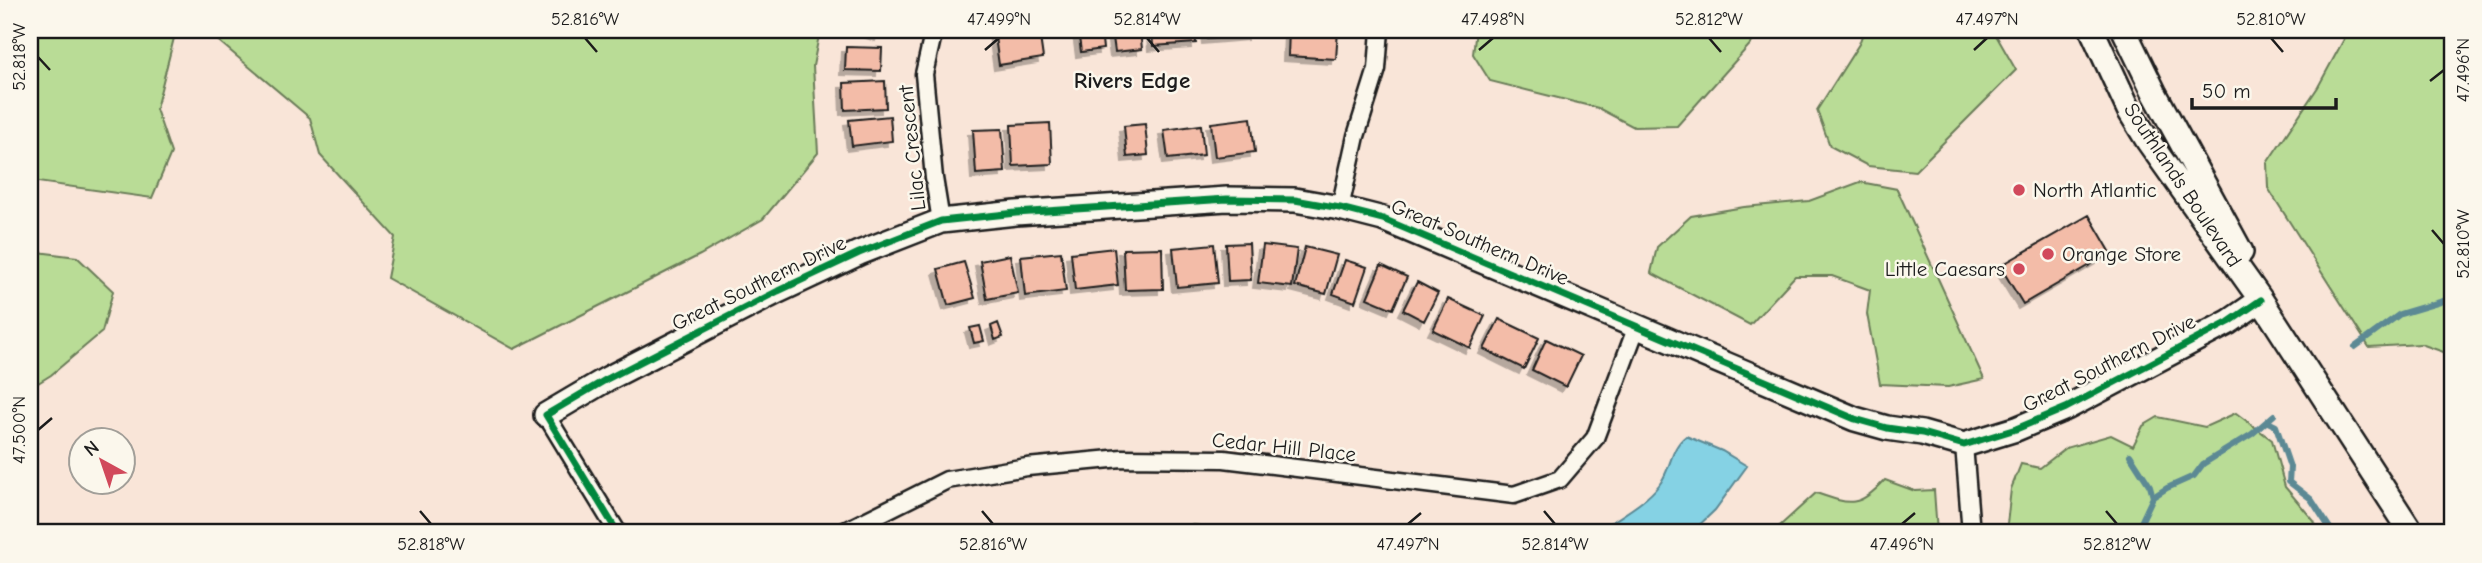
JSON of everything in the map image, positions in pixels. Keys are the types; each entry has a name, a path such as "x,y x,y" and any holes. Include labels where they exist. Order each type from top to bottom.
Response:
{"street":[{"name":"Lilac Crescent","path":"934,30 924,74 941,221"},
{"path":"1340,208 1356,136 1377,69 1380,30"},
{"name":"Southlands Boulevard","path":"2092,30 2129,110 2148,141 2261,300 2412,533"},
{"name":"Southlands Boulevard","path":"2124,30 2155,94 2239,247 2261,300"},
{"name":"Great Southern Drive","path":"546,415 607,379 778,291 859,253 941,221 1016,213 1227,199 1295,200 1340,208 1382,219 1855,419 1964,445 2016,429 2066,408 2229,322 2261,300"},
{"name":"Cedar Hill Place","path":"841,533 947,480 1027,467 1122,458 1224,458 1514,495 1560,479 1595,438 1637,327"},
{"path":"546,415 618,533"},
{"path":"1964,445 1971,533"}],"green space":[{"path":"30,30 176,30 156,109 171,153 152,198 30,181"},
{"path":"213,30 820,30 813,66 818,153 763,219 700,255 514,349 387,278 395,237 320,155 310,118 215,38"},
{"path":"1476,30 1763,30 1677,126 1634,127 1598,108 1490,81 1473,54"},
{"path":"1864,30 1993,30 2016,70 1915,171 1868,166 1830,146 1817,110 1859,44"},
{"path":"2349,30 2452,30 2452,355 2421,344 2369,347 2268,188 2267,163 2318,87"},
{"path":"1860,182 1897,189 1984,379 1948,387 1880,384 1867,314 1870,290 1832,276 1795,276 1750,325 1651,273 1657,247 1691,216 1744,207 1809,201"},
{"path":"30,251 77,257 113,291 102,332 51,375 30,388"},
{"path":"2236,413 2272,440 2285,487 2314,521 2319,533 2006,533 2011,489 2021,464 2040,468 2066,448 2111,435 2133,446 2143,426 2158,417 2205,427"},
{"path":"1885,480 1915,491 1934,490 1937,533 1772,533 1816,493 1854,502 1868,496"},
{"path":"1194,525 1242,533 1140,533"}],"water":[{"path":"1686,436 1722,451 1747,466 1715,510 1691,533 1603,533 1605,527 1641,503 1659,485 1677,447"}],"building":[{"path":"862,30 882,30 880,36"},
{"path":"994,30 1039,30 1043,58 999,65"},
{"path":"1078,30 1101,30 1103,49 1081,52"},
{"path":"1112,30 1140,30 1142,49 1115,52"},
{"path":"1152,30 1195,30 1196,43 1153,46"},
{"path":"1206,30 1252,30 1252,35 1207,39"},
{"path":"1289,30 1338,30 1336,59 1288,56"},
{"path":"846,47 882,48 881,71 845,70"},
{"path":"885,81 886,108 845,110 844,83"},
{"path":"890,116 892,141 852,146 849,120"},
{"path":"1251,118 1255,152 1215,157 1211,123"},
{"path":"1050,123 1052,164 1013,166 1011,125"},
{"path":"1145,124 1148,155 1127,157 1124,126"},
{"path":"1201,125 1204,155 1168,159 1164,130"},
{"path":"1002,129 1005,172 976,174 973,130"},
{"path":"2089,215 2111,253 2023,304 2000,266"},
{"path":"1249,243 1251,280 1228,281 1226,244"},
{"path":"1214,244 1218,283 1177,287 1173,248"},
{"path":"1263,245 1297,249 1292,287 1258,283"},
{"path":"1305,247 1337,255 1326,294 1295,286"},
{"path":"1114,248 1118,285 1075,290 1071,253"},
{"path":"1162,248 1163,289 1125,290 1123,249"},
{"path":"1061,252 1066,291 1025,296 1021,256"},
{"path":"1010,255 1018,293 987,299 980,261"},
{"path":"1345,260 1367,267 1355,302 1333,294"},
{"path":"964,262 975,298 948,305 938,269"},
{"path":"1381,265 1407,277 1393,309 1367,298"},
{"path":"1417,282 1438,293 1424,321 1403,310"},
{"path":"1448,299 1485,316 1470,348 1433,330"},
{"path":"1499,319 1539,338 1524,369 1484,349"},
{"path":"998,323 1003,337 995,340 991,326"},
{"path":"980,326 984,341 974,343 970,328"},
{"path":"1546,339 1581,356 1566,387 1532,370"}],"waterway":[{"path":"2355,347 2400,314 2447,300 2452,295"},
{"path":"2136,533 2153,497 2194,476 2203,464 2252,434 2274,415"},
{"path":"2268,422 2276,426 2290,467 2289,482 2311,499 2333,533"},
{"path":"2130,455 2150,486 2153,497"}],"cycle path":[{"path":"618,533 546,415 607,379 778,291 859,253 941,221 1016,213 1227,199 1295,200 1340,208 1383,219 1855,419 1964,445 2016,429 2066,408 2229,322 2261,300"}],"place":[{"name":"North Atlantic","path":"2019,190"},
{"name":"Orange Store","path":"2048,254"},
{"name":"Little Caesars","path":"2019,269"}],"district":[{"name":"Rivers Edge","path":"1132,80"}]}
